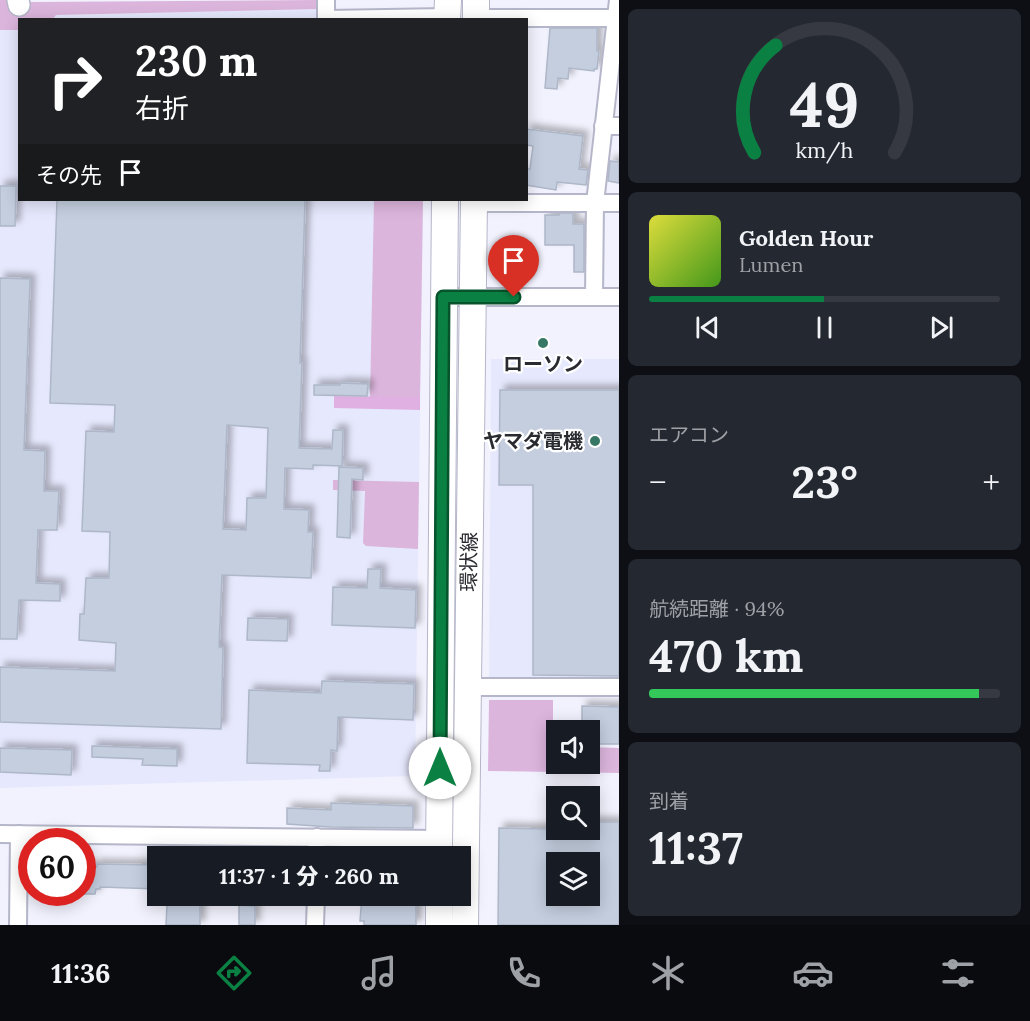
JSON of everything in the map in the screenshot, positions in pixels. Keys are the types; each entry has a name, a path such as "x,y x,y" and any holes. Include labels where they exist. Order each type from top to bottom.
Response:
{"main road":[{"name":"環状線","path":"439,846 445,201"},
{"name":"環状線","path":"465,925 474,201"},
{"path":"439,906 439,925"}],"street":[{"path":"326,0 326,18"},
{"path":"594,297 595,203 611,126 618,0"},
{"path":"343,18 448,12"},
{"path":"476,12 617,18"},
{"path":"474,201 619,202"},
{"path":"443,297 619,297"},
{"path":"467,687 619,687"},
{"path":"0,834 18,834"},
{"path":"96,835 317,837 417,846"},
{"path":"317,837 317,846"},
{"path":"18,906 18,925"},
{"path":"315,925 316,906"}],"shaded area":[{"path":"0,0 28,0 31,2 316,0 318,9 56,15 54,18 18,18 18,30 0,30"},
{"path":"318,9 318,18 54,18 55,15"},
{"path":"0,30 18,30 18,201 423,201 415,776 0,788"},
{"path":"374,201 423,201 420,397 370,397"},
{"path":"491,359 619,359 619,681 489,680"},
{"path":"334,396 420,397 420,410 334,408"},
{"path":"333,480 419,482 418,549 366,546 363,543 365,491 333,490"},
{"path":"489,700 553,700 553,720 546,720 546,772 488,771"},
{"path":"600,747 619,748 619,773 600,773"}],"building":[{"path":"550,28 597,28 597,51 599,51 597,69 594,71 569,68 568,79 558,78 557,89 545,88"},
{"path":"528,129 583,136 579,169 588,170 586,185 557,182 556,190 528,185 528,169 530,169 533,146 528,145"},
{"path":"610,161 619,162 619,183 608,181"},
{"path":"0,186 16,186 15,226 0,226"},
{"path":"57,201 305,201 299,448 332,449 333,430 343,430 342,466 313,465 313,469 285,468 284,509 309,510 308,532 313,532 311,578 222,575 219,647 223,648 221,729 0,722 0,667 115,671 116,643 79,640 80,614 84,614 86,578 109,578 110,532 82,531 86,431 114,432 115,405 50,403","holes":["227,425 268,428 266,498 247,498 246,530 223,529"]},
{"path":"559,213 573,213 573,224 584,224 584,272 574,272 574,245 545,245 545,215 559,215"},
{"path":"0,278 30,279 24,450 45,451 44,491 59,491 57,530 38,530 36,583 60,584 60,601 19,600 17,639 0,639"},
{"path":"340,383 368,384 367,396 314,395 314,385 340,385"},
{"path":"500,390 619,390 619,676 533,675 533,485 499,485"},
{"path":"339,467 363,468 363,480 352,479 350,538 337,537"},
{"path":"368,569 381,569 380,588 416,590 415,628 332,625 333,587 367,588"},
{"path":"248,618 288,619 287,641 247,640"},
{"path":"322,681 414,684 413,720 338,717 337,751 331,750 330,771 319,771 320,765 247,763 249,690 321,693"},
{"path":"582,706 619,707 619,744 600,744 600,720 582,720"},
{"path":"92,746 177,749 177,766 142,765 143,759 92,757"},
{"path":"0,748 72,750 71,775 0,772"},
{"path":"331,803 413,806 413,828 287,824 287,808 331,810"},
{"path":"600,822 619,822 619,925 498,925 499,828 546,829 546,840 600,840"},
{"path":"97,864 147,865 147,889 100,887 96,889"},
{"path":"167,906 200,906 200,925 166,925"},
{"path":"239,906 255,906 255,925 239,925"},
{"path":"361,906 416,906 416,925 364,925 364,921 360,921"}],"place":[{"name":"ローソン","path":"543,343"},
{"name":"ヤマダ電機","path":"595,441"}],"route":[{"path":"440,768 443,297 514,297"}]}
